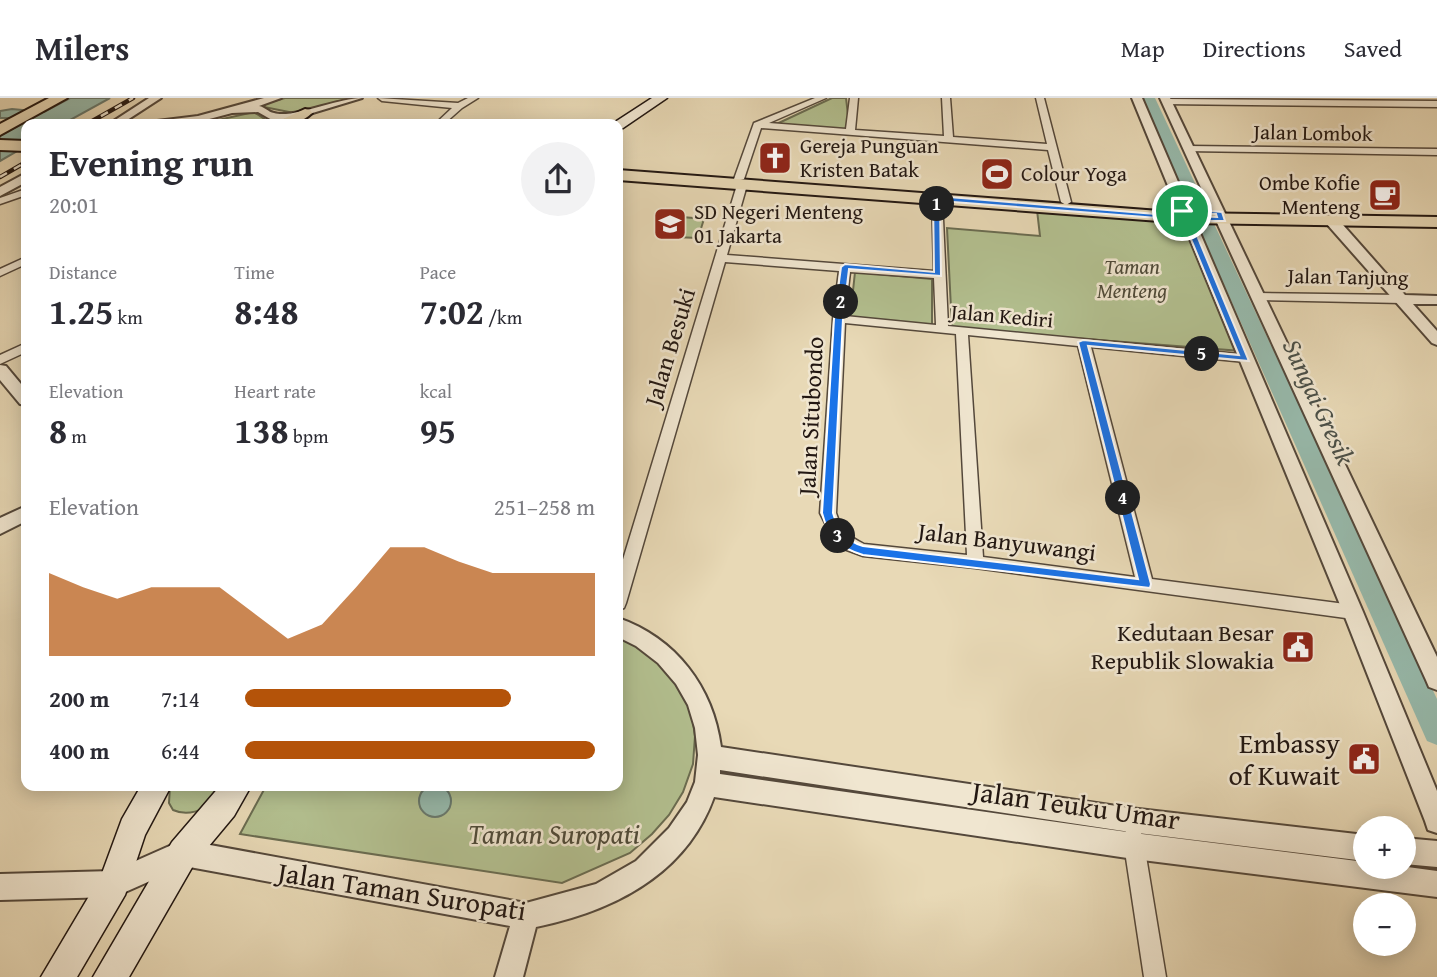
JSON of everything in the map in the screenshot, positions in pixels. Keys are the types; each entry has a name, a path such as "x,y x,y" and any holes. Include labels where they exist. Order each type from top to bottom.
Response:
{"main road":[{"path":"2,129 39,104 60,98"},
{"path":"609,119 643,98"},
{"path":"623,122 661,98"},
{"path":"284,119 305,113"},
{"path":"2,129 21,135"},
{"path":"0,145 21,146"},
{"path":"623,173 1186,215 1437,222"},
{"path":"741,182 1066,202 1186,215"},
{"path":"1219,216 1437,214"},
{"path":"58,977 114,884 132,829 154,791"},
{"path":"110,977 183,853 234,791"}],"street":[{"path":"125,119 156,98"},
{"path":"198,119 251,107 275,98"},
{"path":"305,113 357,98"},
{"path":"382,98 461,104"},
{"path":"441,98 461,104"},
{"path":"444,119 461,104 474,98"},
{"path":"757,125 822,98"},
{"path":"850,132 854,98"},
{"path":"946,98 949,140"},
{"path":"1040,98 1066,202"},
{"path":"1137,98 1353,612 1437,821"},
{"path":"1437,104 1166,100 1437,680"},
{"path":"251,107 260,109 270,119"},
{"path":"757,125 1051,147"},
{"name":"Jalan Besuki","path":"623,586 757,125"},
{"name":"Jalan Lombok","path":"1189,149 1437,152"},
{"path":"0,192 21,185"},
{"path":"0,201 21,187"},
{"path":"937,198 942,330"},
{"path":"1331,220 1437,340"},
{"path":"720,258 938,275"},
{"path":"0,273 21,262"},
{"name":"Jalan Situbondo","path":"831,526 828,513 839,319 845,267"},
{"name":"Jalan Tanjung","path":"1258,296 1437,300"},
{"name":"Jalan Kediri","path":"839,319 1245,359"},
{"path":"962,332 975,562"},
{"path":"1083,342 1145,584"},
{"path":"0,360 21,350"},
{"path":"0,370 21,394"},
{"path":"3,525 21,517"},
{"name":"Jalan Banyuwangi","path":"831,526 850,546 863,550 975,562 1353,612"},
{"name":"Jalan Taman Suropati","path":"183,853 526,916 553,911 606,893 636,877 658,858 679,833 696,810 706,784 710,757 707,729 691,684 656,648 623,630"},
{"name":"Jalan Teuku Umar","path":"710,757 1130,820 1353,847"},
{"name":"Jalan Teuku Umar","path":"706,784 1134,846 1437,884"},
{"path":"1130,820 1154,977"},
{"path":"1416,852 1437,854"},
{"path":"0,887 114,884 183,853"},
{"path":"509,977 526,916"}],"green space":[{"path":"285,98 351,98 294,113 264,107 266,103"},
{"path":"832,98 846,98 850,133 768,128"},
{"path":"254,112 264,119 222,119"},
{"name":"Taman Menteng","path":"1037,210 1182,219 1242,351 952,329 947,228 1040,236"},
{"path":"682,217 704,219 698,238 675,237"},
{"path":"855,272 932,279 932,327 850,319"},
{"name":"Taman Suropati","path":"623,636 670,669 691,709 695,736 693,764 683,792 669,815 630,853 562,883 240,834 263,791 623,791"},
{"path":"170,791 225,791 211,804 189,813 173,810 169,803"}],"shaded area":[{"path":"70,98 110,98 72,119 0,118 0,111 12,109 44,112"},
{"path":"21,124 21,149 0,161 0,136"},
{"path":"423,791 447,791 450,795 450,807 441,816 429,816 420,807 420,795"}],"waterway":[{"name":"Sungai Gresik","path":"1148,98 1437,731"}],"railway":[{"path":"96,119 133,98"},
{"path":"0,177 21,165"}],"place":[{"name":"Gereja Punguan Kristen Batak","path":"775,158"},
{"name":"Colour Yoga","path":"997,174"},
{"name":"Ombe Kofie Menteng","path":"1385,195"},
{"name":"SD Negeri Menteng 01 Jakarta","path":"670,224"},
{"name":"Kedutaan Besar Republik Slowakia","path":"1298,647"},
{"name":"Embassy of Kuwait","path":"1364,759"}],"route":[{"path":"1182,211 1186,218 937,198 938,275 845,267 839,319 828,513 831,526 840,538 850,546 863,550 1145,584 1083,342 1245,359 1186,218 1222,220 1219,212 1182,211"}]}
